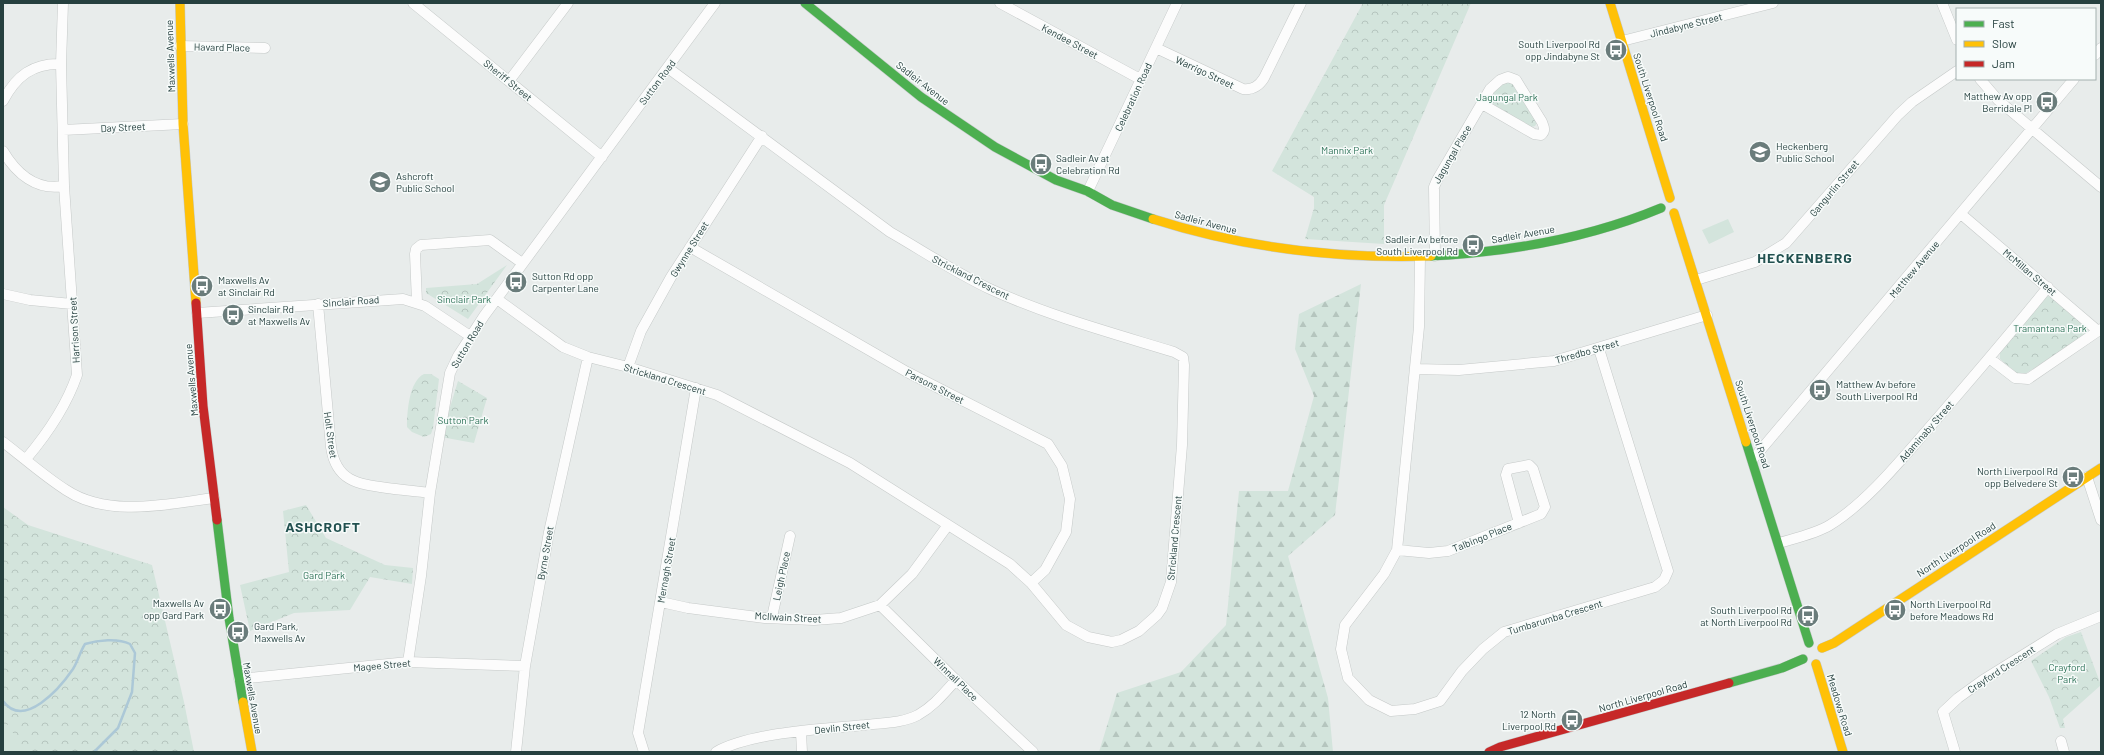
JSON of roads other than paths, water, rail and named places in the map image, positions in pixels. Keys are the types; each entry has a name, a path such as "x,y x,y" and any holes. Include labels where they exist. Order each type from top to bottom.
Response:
{"street":[{"name":"Harrison Street","path":"26,459 43,439 70,396 76,375 64,186 62,64 63,3"},
{"name":"Maxwells Avenue","path":"180,3 183,124 203,406 239,679 252,752"},
{"name":"Sheriff Street","path":"413,3 602,157"},
{"path":"509,81 568,3"},
{"name":"Sutton Road","path":"408,662 422,576 430,493 450,373 470,336 522,263 715,3"},
{"name":"Sadleir Avenue","path":"805,3 908,86 985,141 1068,186 1088,191 1105,203 1189,230 1250,245 1343,256 1435,256 1492,250 1546,241 1618,223 1661,208"},
{"name":"Kendee Street","path":"1000,3 1140,79"},
{"name":"Celebration Road","path":"1088,191 1177,3"},
{"name":"Warrigo Street","path":"1156,48 1239,88 1252,88 1261,83 1264,78 1301,3"},
{"name":"South Liverpool Road","path":"1610,3 1670,198"},
{"name":"Jindabyne Street","path":"1622,41 1773,3"},
{"path":"1942,3 1956,38"},
{"name":"Havard Place","path":"180,46 265,48"},
{"path":"3,101 19,77 34,67 50,64 62,64"},
{"name":"Strickland Crescent","path":"497,299 563,347 588,357 628,367 717,395 850,463 1010,564 1031,584 1066,624 1079,633 1104,641 1112,642 1121,640 1149,624 1162,608 1171,582 1182,445 1183,357 1174,352 1058,316 989,288 890,232 668,68"},
{"name":"Gangurlin Street","path":"1696,280 1755,262 1786,242 1901,111 1956,72"},
{"name":"Jagungal Place","path":"1435,256 1434,187 1482,104 1494,84 1504,78 1512,77 1519,84 1542,122 1545,129 1544,133 1538,135 1534,134 1482,104"},
{"path":"1981,80 1998,100 2101,187"},
{"name":"Matthew Avenue","path":"1753,459 2073,80"},
{"name":"Day Street","path":"63,130 183,124"},
{"name":"Gwynne Street","path":"628,367 641,331 690,247 762,136"},
{"path":"3,151 11,166 39,185 52,188 64,186"},
{"path":"1670,198 1676,200 1678,206 1674,213 1666,214 1661,208 1664,200 1670,198"},
{"name":"South Liverpool Road","path":"1674,213 1753,459 1808,643"},
{"name":"McMillan Street","path":"1961,214 2100,330"},
{"path":"417,302 416,249 422,245 490,240 522,263"},
{"name":"Parsons Street","path":"690,247 908,372 1048,444 1062,466 1070,499 1066,532 1045,570 1031,584"},
{"name":"Tumbarumba Crescent","path":"1420,256 1421,305 1396,550 1384,574 1345,625 1341,649 1348,678 1369,700 1391,710 1415,709 1440,701 1462,671 1483,649 1504,632 1655,587 1664,580 1668,571 1599,349"},
{"name":"Adaminaby Street","path":"1779,543 1819,531 1831,524 1860,501 1893,468 1990,358 2048,287"},
{"path":"3,294 30,300 72,304"},
{"name":"Sinclair Road","path":"197,313 385,299 417,302 436,312 470,336"},
{"name":"Holt Street","path":"318,304 332,455 339,470 346,477 362,485 430,493"},
{"name":"Thredbo Street","path":"1415,369 1459,370 1554,361 1599,349 1706,315"},
{"path":"1990,358 2015,378 2028,379 2100,330"},
{"name":"Byrne Street","path":"516,752 526,666 549,532 588,357"},
{"name":"Mernagh Street","path":"644,752 638,733 696,388"},
{"path":"3,442 67,491 95,503 129,507 214,498"},
{"name":"Talbingo Place","path":"1396,550 1429,553 1448,551 1519,523 1541,514 1545,507 1533,469 1529,465 1508,469 1506,475 1519,523"},
{"name":"North Liverpool Road","path":"1822,648 1834,643 2101,468"},
{"path":"2087,477 2101,520"},
{"name":"McIlwain Street","path":"660,602 688,608 765,618 772,617 814,620 841,618 880,605 912,574 948,525"},
{"name":"Leigh Place","path":"772,617 790,536"},
{"name":"Winnall Place","path":"880,605 956,680 1033,752"},
{"name":"Crayford Crescent","path":"1956,752 1943,712 1958,698 2057,634 2101,616"},
{"path":"1808,643 1816,643 1822,648 1823,658 1816,664 1808,664 1802,659 1801,650 1808,643"},
{"name":"North Liverpool Road","path":"1489,752 1500,747 1782,668 1802,659"},
{"name":"Magee Street","path":"239,679 408,662 526,666"},
{"name":"Meadows Road","path":"1816,664 1843,752"},
{"name":"Devlin Street","path":"716,752 745,741 801,732 893,722 917,716 936,702 956,680"},
{"path":"801,732 802,752"},
{"path":"2061,741 2064,752"}],"waterway":[{"path":"3,701 12,709 21,711 31,709 41,703 60,686 75,666 85,644 108,640 130,644 135,653 132,692 118,728 94,752"}],"place":[{"name":"South Liverpool Rd opp Jindabyne St","path":"1616,50"},
{"name":"Matthew Av opp Berridale Pl","path":"2047,102"},
{"name":"Heckenberg Public School","path":"1760,152"},
{"name":"Sadleir Av at Celebration Rd","path":"1041,164"},
{"name":"Ashcroft Public School","path":"380,182"},
{"name":"Sadleir Av before South Liverpool Rd","path":"1473,245"},
{"name":"Sutton Rd opp Carpenter Lane","path":"516,282"},
{"name":"Maxwells Av at Sinclair Rd","path":"202,286"},
{"name":"Sinclair Rd at Maxwells Av","path":"233,315"},
{"name":"Matthew Av before South Liverpool Rd","path":"1820,390"},
{"name":"North Liverpool Rd opp Belvedere St","path":"2073,477"},
{"name":"Maxwells Av opp Gard Park","path":"220,609"},
{"name":"North Liverpool Rd before Meadows Rd","path":"1895,610"},
{"name":"South Liverpool Rd at North Liverpool Rd","path":"1808,616"},
{"name":"Gard Park, Maxwells Av","path":"238,632"},
{"name":"12 North Liverpool Rd","path":"1572,720"}],"district":[{"name":"HECKENBERG","path":"1805,258"},
{"name":"ASHCROFT","path":"323,527"}],"park label":[{"name":"Jagungal Park","path":"1507,97"},
{"name":"Mannix Park","path":"1347,150"},
{"name":"Sinclair Park","path":"464,299"},
{"name":"Tramantana Park","path":"2050,328"},
{"name":"Sutton Park","path":"463,420"},
{"name":"Gard Park","path":"324,575"},
{"name":"Crayford Park","path":"2067,672"}]}
